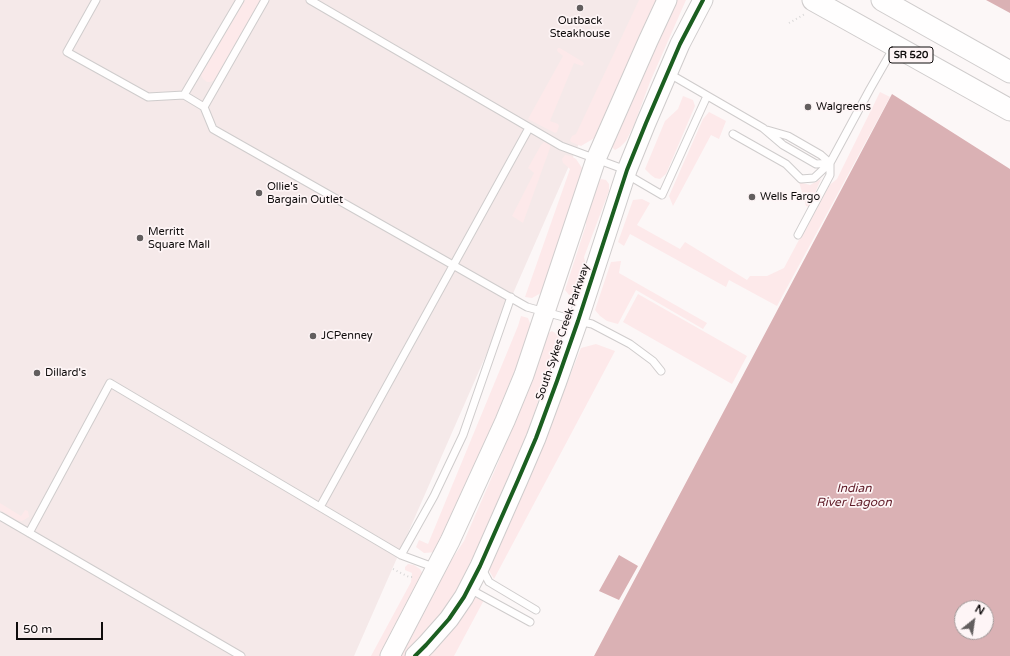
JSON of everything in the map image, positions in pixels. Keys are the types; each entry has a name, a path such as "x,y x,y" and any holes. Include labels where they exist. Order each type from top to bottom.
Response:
{"main road":[{"name":"SR 520","path":"882,0 1010,72"},
{"name":"SR 520","path":"810,6 895,46 1010,110"}],"street":[{"name":"South Sykes Creek Parkway","path":"390,656 450,541 505,421 524,375 596,159 667,0"},
{"name":"South Sykes Creek Parkway","path":"415,656 449,620 464,597 480,566 518,480 536,438 578,321 626,172 667,73 703,0"}],"lane":[{"path":"96,0 67,52 148,97 184,95 204,107 213,129 527,307 592,324 637,348 653,361 661,371"},
{"path":"184,95 240,0"},
{"path":"204,107 265,0"},
{"path":"310,0 561,146 626,172 662,195 707,96"},
{"path":"733,134 786,164 801,178 814,178 830,163 895,46"},
{"path":"667,73 763,128 788,136 821,155 830,163 830,175 798,236"},
{"path":"320,507 529,128"},
{"path":"401,555 434,496 463,435 511,297"},
{"path":"29,533 110,383 433,574"},
{"path":"0,516 241,656"},
{"path":"480,566 489,582 536,610"},
{"path":"468,588 530,622"}],"path":[{"path":"789,23 810,6"},
{"path":"393,569 409,577 414,577 419,573 433,574"}],"shaded area":[{"path":"0,0 645,0 572,159 354,656 0,656"},
{"path":"245,0 262,0 215,80 207,82 201,75"},
{"path":"639,0 661,0 598,136 581,146 571,142 570,140 572,136 576,134"},
{"path":"676,0 686,0 650,82 634,125 626,141 615,150 611,143"},
{"path":"558,48 584,64 582,66 574,63 550,121 558,124 559,126 557,132 555,133 528,119 563,56 558,52"},
{"path":"880,92 890,97 777,306 729,280 726,287 630,234 624,246 618,242 633,200 642,199 650,203 637,225 680,249 685,242 747,280 750,276 767,276 784,268 827,187 837,179"},
{"path":"683,96 693,100 695,106 666,174 660,179 655,178 645,169 665,121 678,109"},
{"path":"709,112 726,121 719,139 711,135 673,206 669,196 703,119"},
{"path":"544,142 550,145 550,148 523,223 512,216 534,173 528,168"},
{"path":"565,155 576,159 582,168 584,176 541,293 532,298 525,297 570,169 563,163 562,159"},
{"path":"601,179 606,180 609,184 609,191 584,257 587,270 584,282 572,294 569,295 565,290 586,225 586,208 596,183"},
{"path":"821,179 809,207 806,206 799,182 810,185"},
{"path":"621,261 619,273 707,323 703,329 636,290 618,324 607,321 600,316 595,310 611,262"},
{"path":"638,294 747,356 732,384 623,322"},
{"path":"521,316 528,318 531,326 516,380 437,552 424,553 416,547 419,540 428,544"},
{"path":"552,331 559,337 535,411 536,421 477,555 451,605 407,656 396,656 429,594 464,541 498,463 547,334"},
{"path":"596,344 615,351 494,579 487,567 528,481 581,348"},
{"path":"0,503 21,516 25,510 28,511 29,517 22,521 17,520 0,510"},
{"path":"408,564 414,565 420,569 423,574 387,656 371,656 411,582 412,573 405,570 405,567"},
{"path":"475,595 484,600 454,656 427,656 447,636 469,606"}],"water":[{"path":"986,0 1010,0 1010,13"},
{"name":"Indian River Lagoon","path":"892,94 1010,169 1010,656 594,656"},
{"path":"619,555 638,566 619,600 599,591"}],"cycle path":[{"path":"415,656 449,619 464,597 480,566 518,480 536,438 557,381 627,170 680,44 703,0"}],"place":[{"name":"Outback Steakhouse","path":"580,8"},
{"name":"Walgreens","path":"808,107"},
{"name":"Ollie's Bargain Outlet","path":"259,193"},
{"name":"Wells Fargo","path":"752,197"},
{"name":"Merritt Square Mall","path":"140,238"},
{"name":"JCPenney","path":"313,336"},
{"name":"Dillard's","path":"37,373"}]}
